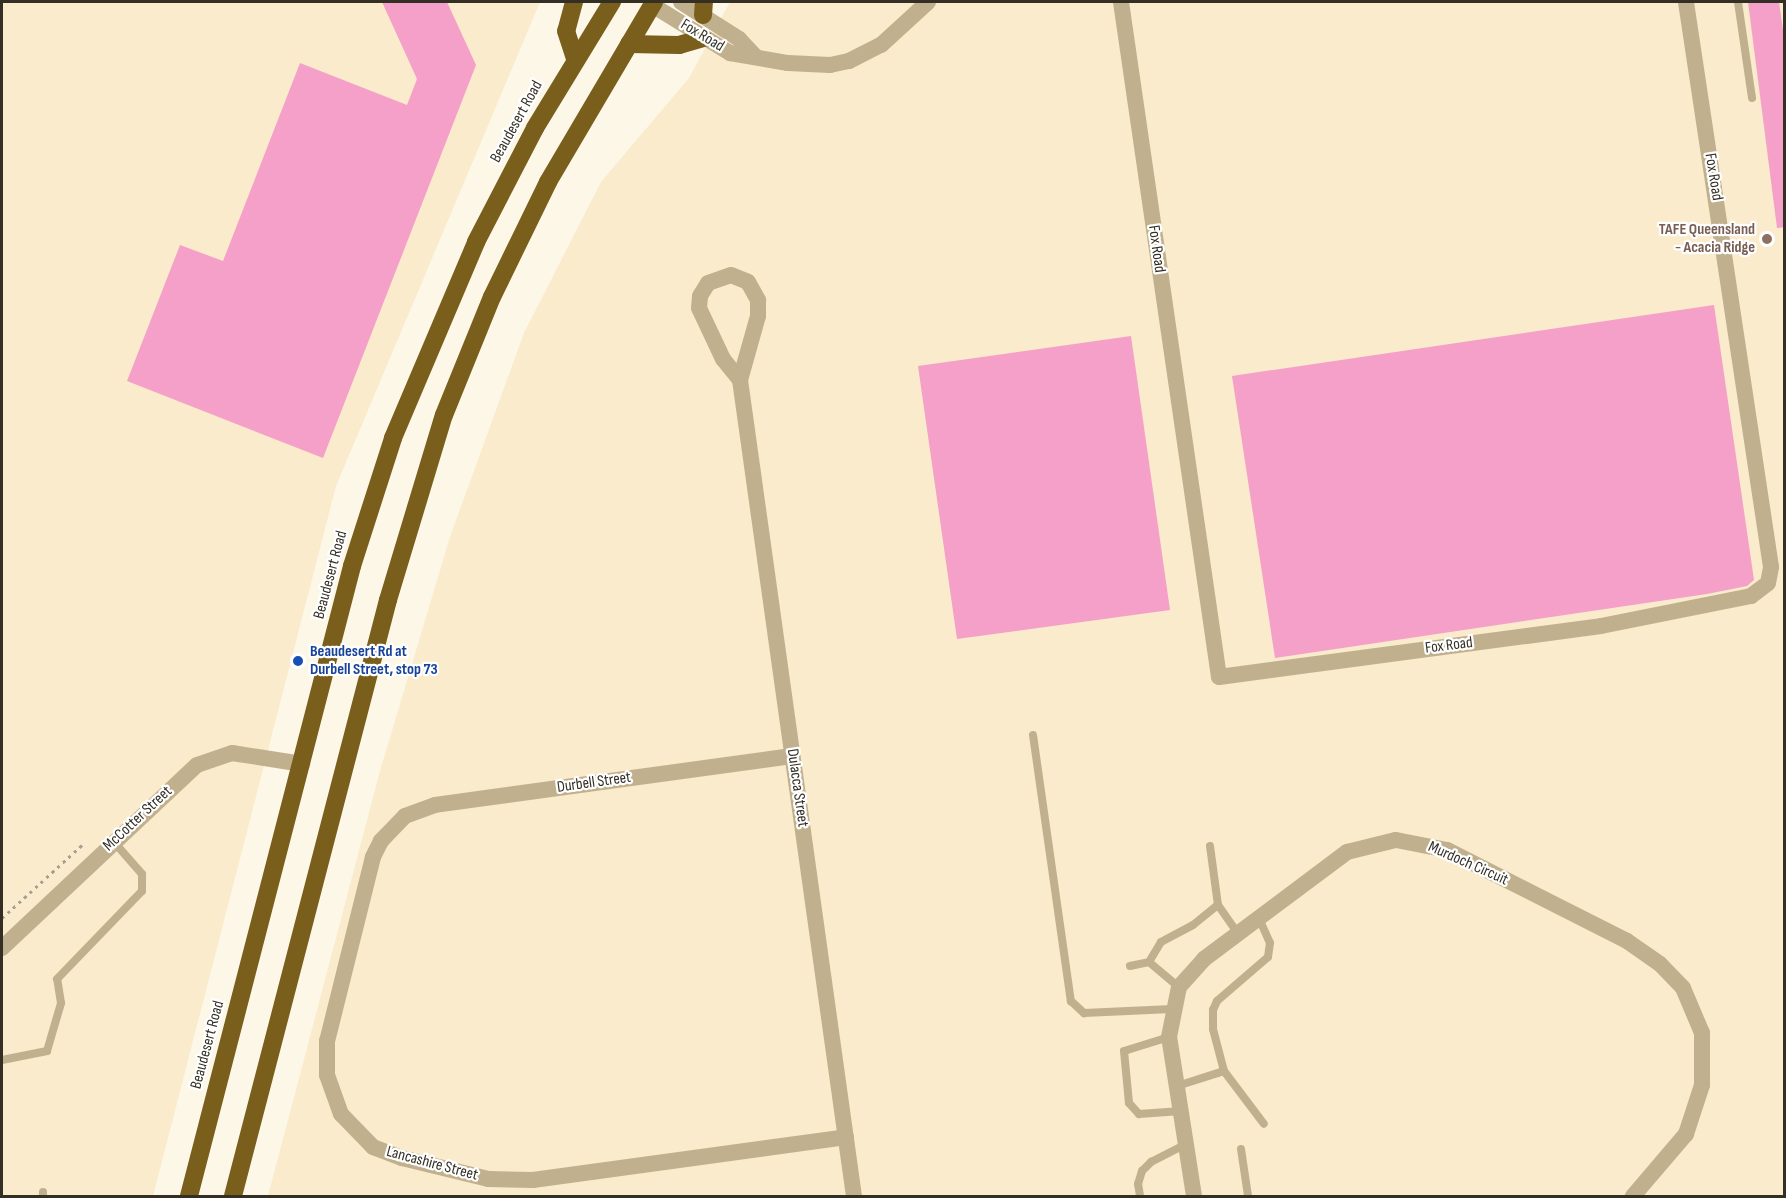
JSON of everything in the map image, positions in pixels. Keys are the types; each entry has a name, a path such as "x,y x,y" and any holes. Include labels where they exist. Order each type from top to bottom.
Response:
{"highway":[{"path":"574,2 566,32 575,59"},
{"name":"Beaudesert Road","path":"189,1197 356,555 416,378 476,242 575,59 612,2"},
{"path":"232,1197 388,600 444,416 516,244 580,122 653,3"},
{"path":"628,44 679,45 703,38"}],"street":[{"name":"Fox Road","path":"681,2 703,8 755,56"},
{"name":"Fox Road","path":"653,3 703,38 730,53 810,65 849,61 881,45 928,2"},
{"name":"Fox Road","path":"1121,2 1218,677 1601,626 1751,596 1768,583 1771,567 1686,2"},
{"name":"Dulacca Street","path":"740,380 723,360 699,308 704,287 731,275 748,282 758,300 758,316 740,380 854,1197"},
{"name":"McCotter Street","path":"2,948 186,774 207,759 232,753 302,764"},
{"name":"Durbell Street","path":"399,821 435,805 792,756"},
{"name":"Lancashire Street","path":"399,821 381,841 373,857 326,1052 333,1100 350,1127 373,1147 459,1173 520,1180 846,1137"},
{"name":"Murdoch Circuit","path":"1194,1197 1169,1037 1172,1009 1179,987 1204,959 1347,852 1381,842 1414,841 1457,855 1627,941 1660,963 1683,988 1699,1020 1702,1085 1686,1134 1633,1197"}],"lane":[{"path":"1738,2 1752,98"},
{"path":"1033,735 1071,1001 1084,1013 1172,1009"},
{"path":"2,1060 47,1051 61,1003 57,979 142,891 142,874 114,841"},
{"path":"1210,846 1218,905 1238,934"},
{"path":"1149,963 1161,942 1193,925 1218,905"},
{"path":"1259,918 1270,943 1268,957 1217,1001 1213,1010 1214,1029 1224,1071 1264,1124"},
{"path":"1130,966 1149,963 1179,987"},
{"path":"1169,1037 1124,1051 1129,1103 1139,1114 1181,1111"},
{"path":"1177,1086 1224,1071"},
{"path":"1140,1197 1138,1184 1142,1171 1151,1161 1186,1144"},
{"path":"1241,1149 1246,1196"}],"path":[{"path":"2,918 83,844"}],"shaded area":[{"path":"2,2 540,2 336,486 153,1196 2,1196"},
{"path":"730,2 1784,2 1784,1196 268,1196 380,771 450,537 524,333 601,182 689,78"}],"building":[{"path":"382,2 447,2 476,65 323,458 127,381 180,245 223,261 300,63 407,105 417,79"},
{"path":"1748,2 1779,2 1785,44 1785,227 1777,228"},
{"path":"1714,305 1754,580 1747,586 1707,594 1275,658 1232,376"},
{"path":"1131,336 1170,610 957,639 918,366"}],"place":[{"name":"TAFE Queensland - Acacia Ridge","path":"1767,239"},
{"name":"Beaudesert Rd at Durbell Street, stop 73","path":"298,661"}]}
